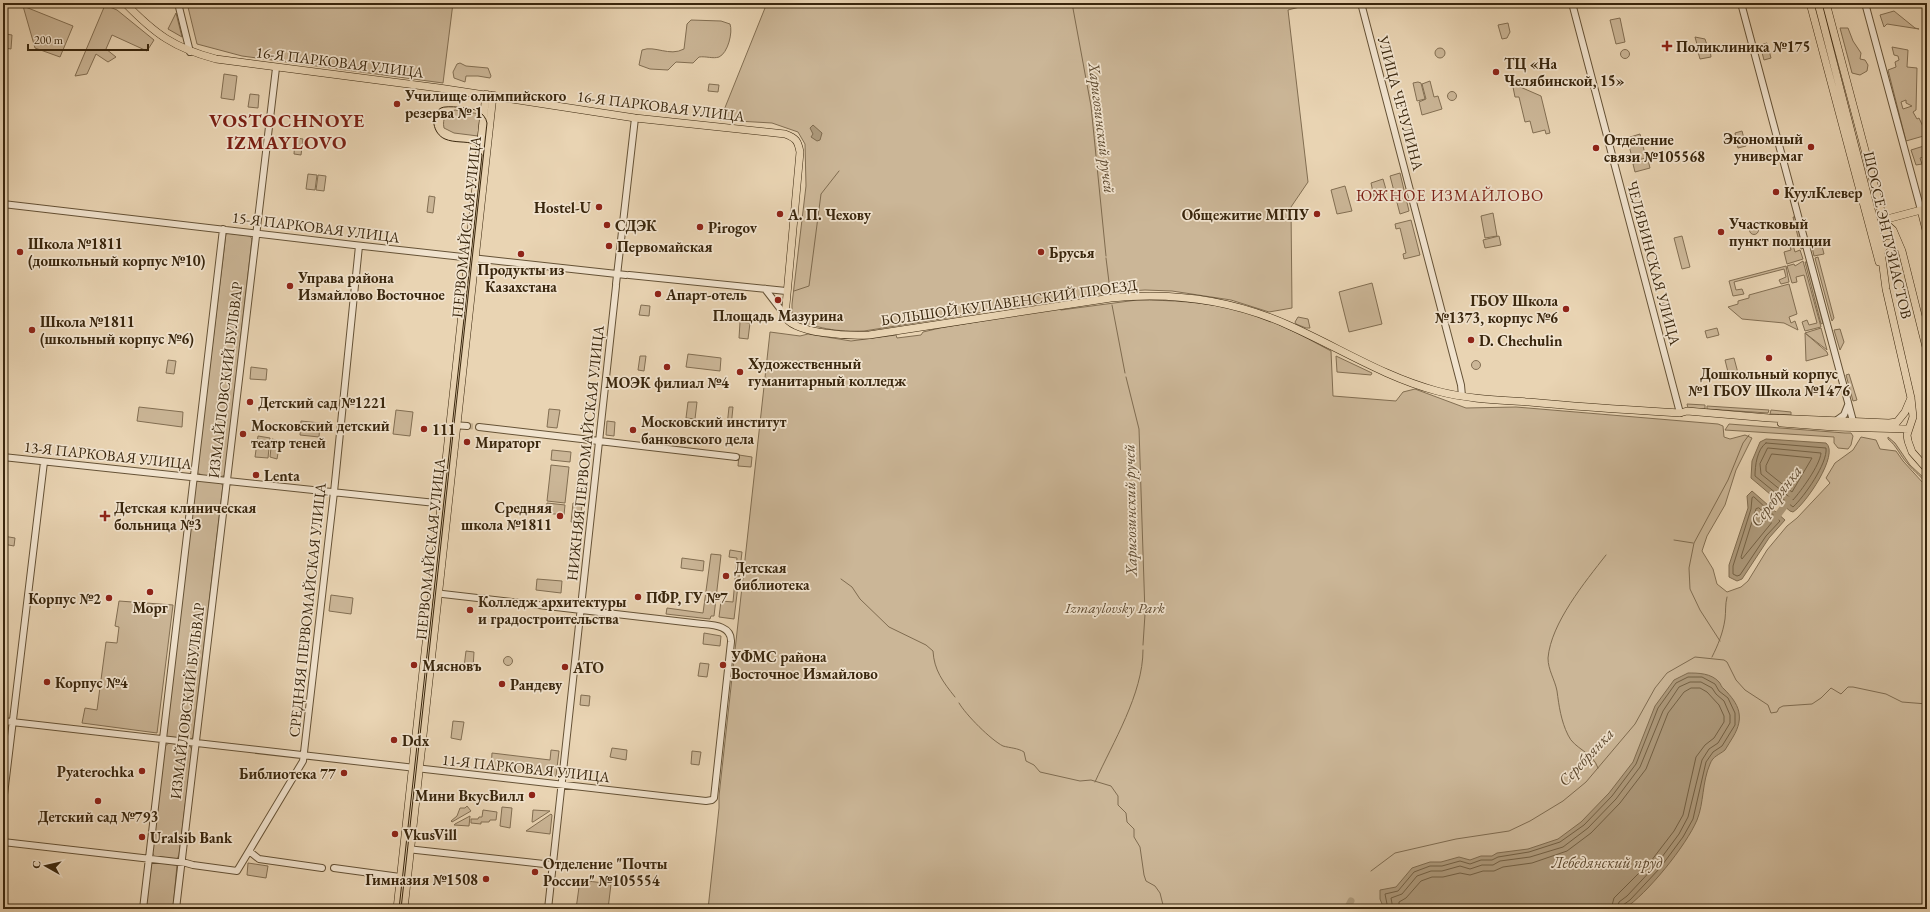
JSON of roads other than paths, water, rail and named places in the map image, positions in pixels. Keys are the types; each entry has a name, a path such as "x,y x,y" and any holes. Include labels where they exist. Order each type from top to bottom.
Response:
{"main road":[{"name":"16-Я ПАРКОВАЯ УЛИЦА","path":"125,3 140,19 161,36 190,52 216,59 490,95 636,118 785,134 794,137 798,142 800,152 786,291"},
{"path":"1810,3 1886,289"},
{"name":"ШОССЕ ЭНТУЗИАСТОВ","path":"1818,3 1882,255 1886,289 1913,417 1907,435 1909,446 1927,469"},
{"name":"ШОССЕ ЭНТУЗИАСТОВ","path":"1826,3 1885,219 1902,251 1927,351"},
{"name":"ПЕРВОМАЙСКАЯ УЛИЦА","path":"404,909 412,769 434,593 448,504 452,425 467,257 490,95"},
{"name":"ПЕРВОМАЙСКАЯ УЛИЦА","path":"407,849 420,770 440,504 476,258 490,95"},
{"path":"1885,219 1920,210 1927,234"},
{"path":"1882,255 1883,248 1891,243 1898,245 1902,251"},
{"path":"784,315 786,291"},
{"name":"БОЛЬШОЙ КУПАВЕНСКИЙ ПРОЕЗД","path":"784,315 789,322 805,328 851,336 1111,298 1154,296 1213,301 1236,306 1287,324 1367,365 1404,380 1462,396 1680,413 1687,412 1769,418 1837,420 1852,425 1897,422 1905,412 1910,398"},
{"name":"БОЛЬШОЙ КУПАВЕНСКИЙ ПРОЕЗД","path":"1680,413 1687,416 1909,429"},
{"path":"397,909 400,877 407,849"}],"street":[{"path":"178,3 190,52"},
{"name":"УЛИЦА ЧЕЧУЛИНА","path":"1361,3 1460,378 1462,396"},
{"name":"ЧЕЛЯБИНСКАЯ УЛИЦА","path":"1572,3 1680,413"},
{"path":"1741,3 1848,405 1852,425"},
{"path":"1865,3 1920,210"},
{"name":"ИЗМАЙЛОВСКИЙ БУЛЬВАР","path":"176,909 276,68"},
{"name":"НИЖНЯЯ ПЕРВОМАЙСКАЯ УЛИЦА","path":"548,909 554,865 617,274 636,118"},
{"name":"15-Я ПАРКОВАЯ УЛИЦА","path":"3,204 359,246 786,291"},
{"name":"ИЗМАЙЛОВСКИЙ БУЛЬВАР","path":"143,909 222,229"},
{"name":"СРЕДНЯЯ ПЕРВОМАЙСКАЯ УЛИЦА","path":"3,842 149,858 237,870 303,762 334,492 359,246"},
{"path":"765,289 784,315"},
{"path":"1837,420 1844,415 1848,405"},
{"path":"452,425 467,426"},
{"path":"479,427 736,457"},
{"name":"13-Я ПАРКОВАЯ УЛИЦА","path":"3,457 448,504"},
{"path":"3,804 44,462"},
{"path":"434,593 581,610"},
{"name":"11-Я ПАРКОВАЯ УЛИЦА","path":"3,721 420,770 706,801 712,800 715,794 731,642 728,631 716,625 581,610"},
{"path":"407,849 554,865"},
{"path":"249,851 259,859 322,868"},
{"path":"334,868 400,877"}],"water":[{"path":"813,125 822,133 820,140 817,141 811,137 813,134 810,128"},
{"path":"1766,439 1826,443 1829,449 1825,468 1819,479 1805,500 1793,512 1751,478 1752,461 1760,442"},
{"path":"1752,491 1785,520 1769,538 1742,579 1737,581 1729,577 1729,565 1748,508 1747,496"},
{"name":"Лебедянский пруд","path":"1688,673 1700,673 1716,679 1737,706 1739,711 1739,723 1737,730 1725,750 1714,757 1711,761 1707,771 1701,807 1692,831 1665,869 1644,892 1624,909 1384,909 1380,899 1380,890 1396,887 1412,868 1430,862 1441,862 1459,857 1470,860 1481,856 1492,856 1497,853 1528,849 1558,839 1581,822 1609,793 1633,762 1655,706 1674,680"}],"waterway":[{"name":"Харигозинский ручей","path":"1072,3 1091,106 1106,256"},
{"path":"794,291 809,286 821,194 839,171"},
{"name":"Харигозинский ручей","path":"1106,258 1110,290"},
{"name":"Харигозинский ручей","path":"1112,305 1125,373"},
{"name":"Харигозинский ручей","path":"1126,377 1139,429 1145,614 1143,645"},
{"path":"1720,641 1700,610 1690,589 1689,568 1694,543 1728,480 1743,443 1749,435"},
{"name":"Серебрянка","path":"1774,520 1789,500"},
{"path":"1674,540 1693,543"},
{"path":"1598,768 1592,758 1575,744 1568,735 1562,719 1557,691 1549,667 1548,658 1550,645 1562,617 1579,590 1606,555"},
{"path":"841,579 852,587 860,599 889,627 926,645 933,651 937,670 955,697"},
{"name":"Серебрянка","path":"1712,657 1723,629 1727,597"},
{"name":"Харигозинский ручей","path":"1095,782 1133,701 1142,667 1143,650"},
{"name":"Серебрянка","path":"1371,871 1395,853 1456,839 1509,831 1530,821 1563,801 1586,782 1635,724 1655,688 1667,673 1695,657 1724,660 1727,662 1736,680 1745,690 1768,705 1771,713 1777,712 1779,708 1783,706 1812,704 1821,698 1831,688 1841,694 1848,687 1886,694 1902,702 1927,704"},
{"path":"959,703 986,733 1003,746 1024,752 1026,761 1034,765 1040,772 1080,781 1091,780 1111,786 1118,796 1118,805 1126,813 1127,822 1134,829 1134,837 1140,847 1146,881 1155,886 1160,893 1164,909"},
{"path":"1347,909 1351,901"}],"tunnel":[{"path":"467,426 479,427"}],"tram line":[{"path":"399,909 482,155 475,144 445,139 441,137 435,129 434,120 437,111 444,107 454,107 478,111 484,116 487,123 401,909"}],"place":[{"name":"Поликлиника №175","path":"1667,46"},
{"name":"ТЦ «На Челябинской, 15»","path":"1496,72"},
{"name":"Училище олимпийского резерва № 1","path":"397,104"},
{"name":"Экономный универмаг","path":"1811,147"},
{"name":"Отделение связи №105568","path":"1596,148"},
{"name":"КуулКлевер","path":"1776,192"},
{"name":"Hostel-U","path":"599,207"},
{"name":"А. П. Чехову","path":"780,214"},
{"name":"Общежитие МГПУ","path":"1317,214"},
{"name":"СДЭК","path":"607,225"},
{"name":"Pirogov","path":"700,227"},
{"name":"Участковый пункт полиции","path":"1721,232"},
{"name":"Первомайская","path":"609,246"},
{"name":"Школа №1811 (дошкольный корпус №10)","path":"20,252"},
{"name":"Брусья","path":"1041,252"},
{"name":"Продукты из Казахстана","path":"521,254"},
{"name":"Управа района Измайлово Восточное","path":"290,286"},
{"name":"Апарт-отель","path":"658,294"},
{"name":"Площадь Мазурина","path":"778,300"},
{"name":"ГБОУ Школа №1373, корпус №6","path":"1566,309"},
{"name":"Школа №1811 (школьный корпус №6)","path":"32,330"},
{"name":"D. Chechulin","path":"1471,340"},
{"name":"Дошкольный корпус №1 ГБОУ Школа №1476","path":"1769,358"},
{"name":"МОЭК филиал №4","path":"667,367"},
{"name":"Художественный гуманитарный колледж","path":"740,372"},
{"name":"Детский сад №1221","path":"250,402"},
{"name":"111","path":"424,429"},
{"name":"Московский институт банковского дела","path":"633,430"},
{"name":"Московский детский театр теней","path":"243,434"},
{"name":"Мираторг","path":"467,442"},
{"name":"Lenta","path":"256,475"},
{"name":"Детская клиническая больница №3","path":"105,516"},
{"name":"Средняя школа №1811","path":"560,516"},
{"name":"Детская библиотека","path":"726,576"},
{"name":"Морг","path":"150,592"},
{"name":"ПФР, ГУ №7","path":"638,597"},
{"name":"Корпус №2","path":"109,598"},
{"name":"Колледж архитектуры и градостроительства","path":"470,610"},
{"name":"Мясновъ","path":"414,665"},
{"name":"УФМС района Восточное Измайлово","path":"723,665"},
{"name":"АТО","path":"565,667"},
{"name":"Корпус №4","path":"47,682"},
{"name":"Рандеву","path":"502,684"},
{"name":"Ddx","path":"394,740"},
{"name":"Pyaterochka","path":"142,771"},
{"name":"Библиотека 77","path":"344,773"},
{"name":"Мини ВкусВилл","path":"532,795"},
{"name":"Детский сад №793","path":"98,801"},
{"name":"VkusVill","path":"395,834"},
{"name":"Uralsib Bank","path":"142,837"},
{"name":"Отделение \"Почты России\" №105554","path":"535,872"},
{"name":"Гимназия №1508","path":"486,879"}],"district":[{"name":"VOSTOCHNOYE IZMAYLOVO","path":"287,131"},
{"name":"ЮЖНОЕ ИЗМАЙЛОВО","path":"1450,195"}],"park label":[{"name":"Izmaylovsky Park","path":"1115,607"}]}
